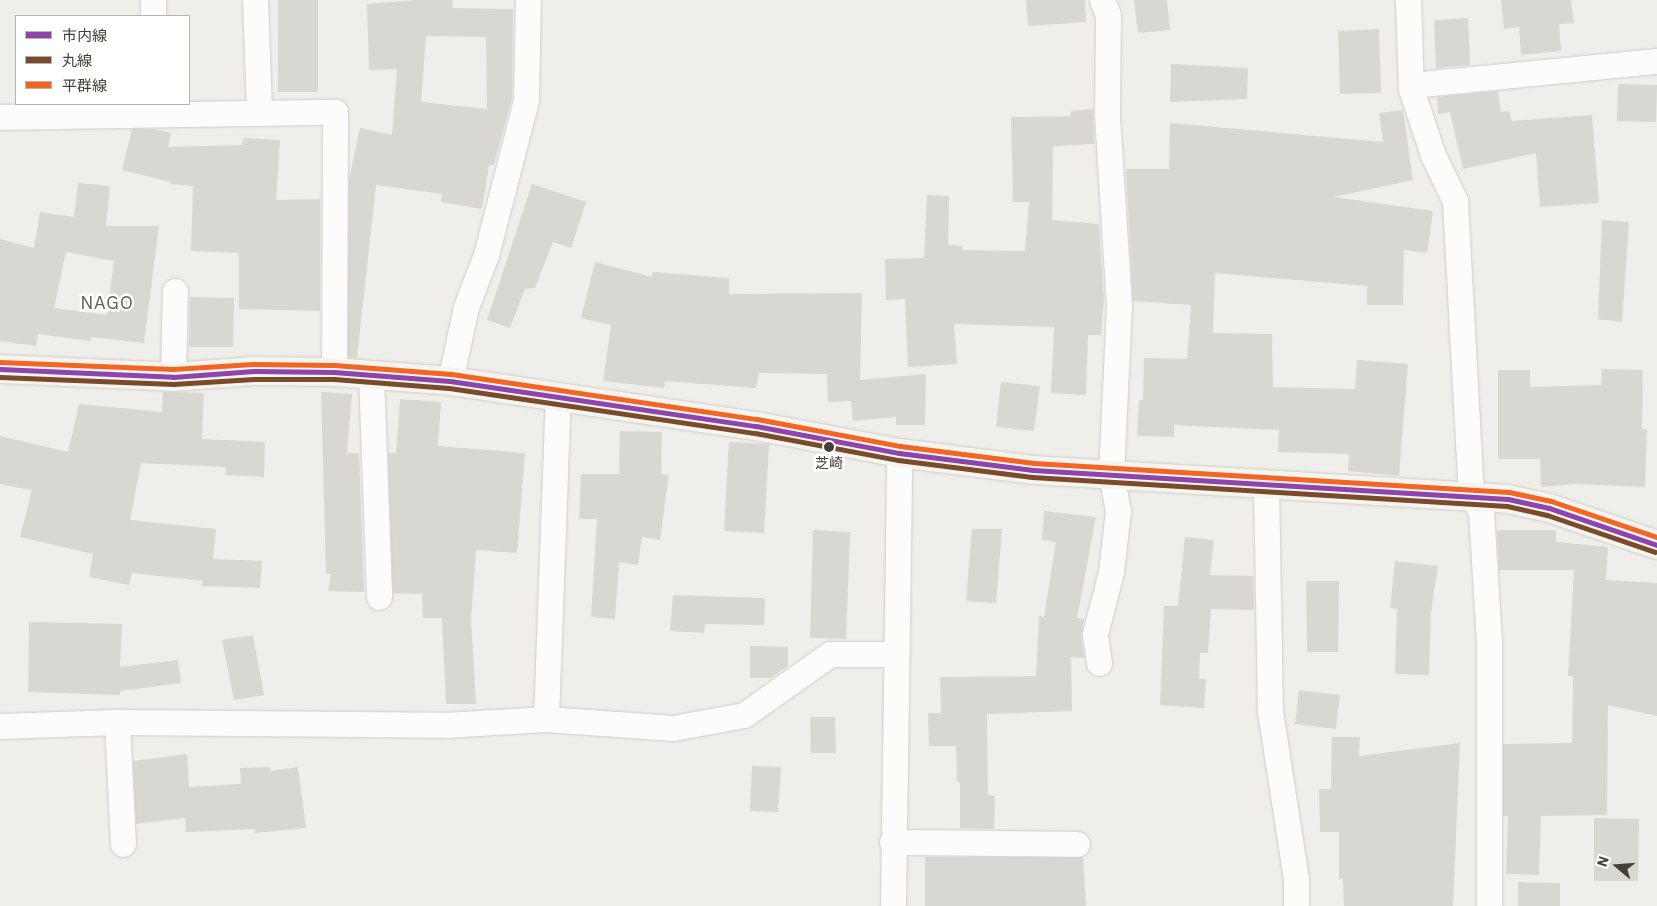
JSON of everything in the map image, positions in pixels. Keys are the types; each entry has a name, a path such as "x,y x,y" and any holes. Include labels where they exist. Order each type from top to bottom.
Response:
{"main road":[{"path":"0,369 172,377 254,371 334,372 450,381 756,426 899,453 1033,470 1470,495 1549,508 1657,545"}],"street":[{"path":"153,0 153,15"},
{"path":"255,0 259,111"},
{"path":"450,381 466,307 486,255 526,100 528,0"},
{"path":"1099,662 1095,634 1111,572 1118,511 1111,474 1119,306 1107,114 1108,15 1102,0"},
{"path":"1408,0 1411,85 1433,155 1455,201 1470,495 1481,512 1489,642 1488,906"},
{"path":"1411,85 1657,60"},
{"path":"0,117 153,108 335,112 334,372"},
{"path":"172,377 175,291"},
{"path":"371,375 379,597"},
{"path":"546,719 558,396"},
{"path":"893,906 894,654 899,453"},
{"path":"1266,484 1270,711 1296,878 1296,906"},
{"path":"0,726 117,722 445,726 546,719 673,728 744,715 830,654 894,654"},
{"path":"117,722 123,844"},
{"path":"892,842 1077,844"}],"building":[{"path":"278,0 318,0 318,92 278,92"},
{"path":"418,0 452,0 453,8 513,9 512,98 494,165 489,165 482,209 441,202 442,194 376,185 357,358 348,357 349,180 360,128 392,135 397,69 369,70 367,4","holes":["426,36 486,37 487,109 421,102"]},
{"path":"1026,0 1085,0 1086,22 1028,26"},
{"path":"1134,0 1167,0 1170,30 1138,33"},
{"path":"1501,0 1571,0 1574,23 1559,24 1561,51 1521,55 1519,27 1504,29"},
{"path":"1468,18 1470,65 1436,68 1434,20"},
{"path":"1379,29 1381,93 1340,94 1338,31"},
{"path":"1171,64 1248,68 1247,99 1170,102"},
{"path":"1618,84 1657,85 1656,122 1617,121"},
{"path":"1498,91 1501,112 1509,111 1512,121 1592,115 1599,203 1540,207 1536,153 1463,169 1450,112 1438,114 1437,97"},
{"path":"1093,109 1094,144 1053,146 1052,220 1099,224 1104,300 1101,335 1088,335 1086,395 1051,393 1054,327 954,324 957,364 908,367 905,299 886,300 885,259 924,258 927,195 949,196 948,245 962,246 962,250 1025,251 1029,202 1013,202 1011,117 1071,116 1071,111"},
{"path":"1403,110 1413,180 1333,197 1433,211 1427,253 1404,250 1403,305 1367,305 1367,286 1215,273 1213,333 1272,334 1273,387 1355,389 1357,360 1408,364 1399,476 1348,471 1349,454 1278,452 1279,430 1174,425 1174,437 1137,436 1139,400 1143,400 1144,358 1187,359 1191,305 1133,301 1126,169 1169,169 1170,123 1383,142 1379,113"},
{"path":"132,129 153,129 171,133 168,147 242,145 243,138 280,140 276,200 320,199 320,311 239,309 239,253 191,251 193,186 170,184 170,182 122,170"},
{"path":"78,183 110,186 106,226 159,226 144,343 91,337 90,341 38,334 36,346 0,341 0,239 34,248 40,212 74,217","holes":["66,252 114,261 107,315 54,308"]},
{"path":"532,184 586,202 571,248 553,242 535,288 525,289 510,328 487,320"},
{"path":"1602,220 1629,222 1622,322 1598,319"},
{"path":"595,262 652,277 653,272 729,278 729,294 862,293 860,380 926,374 925,425 896,425 896,417 853,421 851,401 828,402 827,374 759,373 756,388 665,381 664,388 603,381 611,325 581,318"},
{"path":"190,297 234,298 233,347 189,347"},
{"path":"1602,369 1643,370 1642,429 1647,429 1645,487 1574,484 1541,487 1540,459 1498,459 1498,370 1530,370 1530,387 1601,385"},
{"path":"1001,382 1040,386 1034,431 996,427"},
{"path":"163,392 204,393 202,439 265,442 264,477 225,475 226,467 141,463 130,520 216,529 213,559 262,561 260,588 201,586 203,581 132,573 129,585 89,577 93,554 20,537 32,490 0,484 0,436 68,452 79,404 162,412"},
{"path":"321,392 352,394 347,453 359,453 364,592 328,591 331,574 326,574"},
{"path":"400,399 441,402 438,446 525,453 517,553 476,550 471,619 476,704 446,704 442,618 423,618 422,594 393,593 388,453 396,453"},
{"path":"620,431 662,432 661,474 669,475 660,540 642,537 638,565 619,562 615,619 591,617 597,519 579,519 581,474 619,474"},
{"path":"729,442 769,444 764,533 724,531"},
{"path":"1044,511 1096,517 1077,618 1084,619 1081,636 1084,658 1071,657 1072,711 987,714 988,795 995,796 994,829 960,828 960,782 957,782 956,746 929,746 928,713 941,713 940,677 1036,676 1039,616 1044,617 1056,542 1042,540"},
{"path":"972,529 1002,529 996,603 966,601"},
{"path":"813,530 850,532 846,639 810,638"},
{"path":"1497,530 1556,530 1556,542 1608,547 1606,580 1657,583 1657,716 1608,705 1607,815 1541,816 1539,875 1506,874 1508,816 1503,816 1503,744 1572,743 1573,676 1568,676 1574,570 1499,570"},
{"path":"1185,537 1214,540 1210,575 1253,576 1254,610 1211,609 1208,653 1200,653 1199,679 1206,679 1204,708 1160,705 1164,606 1178,606"},
{"path":"1395,561 1438,566 1431,612 1429,675 1395,674 1397,609 1390,608"},
{"path":"1306,581 1339,581 1338,652 1307,652"},
{"path":"673,595 765,598 764,625 705,624 704,633 670,631"},
{"path":"29,622 122,624 120,667 178,660 181,683 120,691 120,695 28,692"},
{"path":"253,635 264,695 234,700 222,640"},
{"path":"750,646 788,647 788,666 771,678 750,678"},
{"path":"1299,690 1340,695 1336,729 1295,724"},
{"path":"810,717 835,717 836,753 811,753"},
{"path":"1332,737 1360,737 1359,756 1460,743 1453,906 1344,906 1343,879 1339,879 1339,832 1320,832 1319,789 1331,789"},
{"path":"187,754 189,787 241,784 240,768 270,767 271,771 298,767 306,828 255,833 255,829 186,832 185,818 136,824 133,761"},
{"path":"752,766 781,767 778,812 750,811"},
{"path":"1594,818 1639,819 1638,881 1594,881"},
{"path":"925,857 1083,857 1086,906 925,906"},
{"path":"1518,882 1560,883 1560,906 1518,906"}],"transit line":[{"name":"平群線","path":"0,362 173,369 253,364 334,365 451,374 757,419 900,446 1034,463 1509,492 1551,501 1657,537"},
{"name":"市内線","path":"0,369 173,377 254,371 334,372 450,381 756,426 899,453 1033,470 1508,499 1549,508 1657,545"},
{"name":"丸線","path":"0,377 173,384 254,379 334,379 449,388 755,433 898,460 1032,477 1507,506 1547,515 1655,552"}],"place":[{"name":"芝崎","path":"829,447"}],"district":[{"name":"NAGO","path":"107,303"}]}
